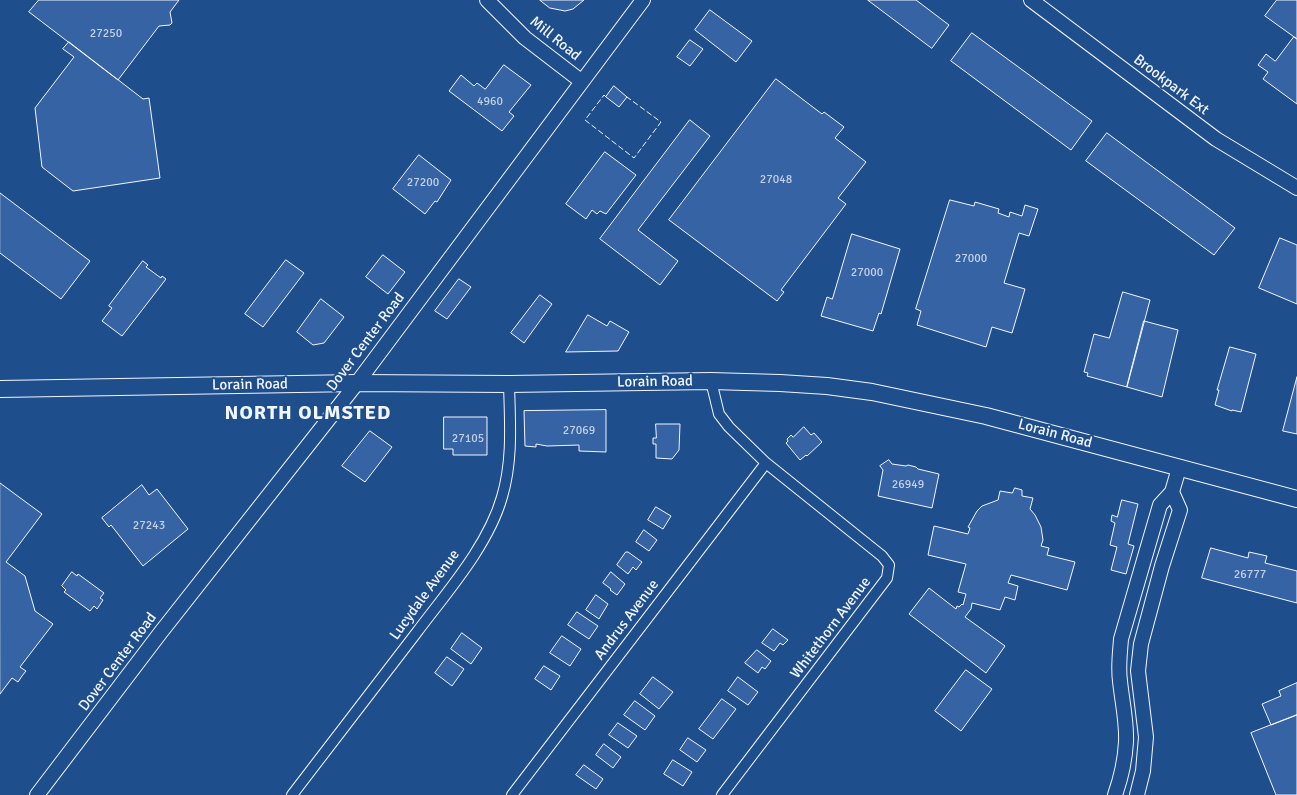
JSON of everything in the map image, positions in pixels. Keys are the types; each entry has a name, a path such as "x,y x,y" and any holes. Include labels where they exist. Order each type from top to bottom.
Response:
{"main road":[{"name":"Lorain Road","path":"0,390 357,383 509,384 711,381 780,383 872,392 986,416 1297,499"}],"street":[{"name":"Mill Road","path":"487,0 525,38 581,81"},
{"name":"Dover Center Road","path":"37,795 161,632 357,383 643,0"},
{"name":"Brookpark Ext","path":"1031,0 1216,139 1297,188"},
{"name":"Whitethorn Avenue","path":"711,381 719,414 729,427 766,463 882,556 889,565 887,578 722,795"},
{"name":"Lucydale Avenue","path":"292,795 456,580 487,534 501,499 508,470 511,437 509,384"},
{"name":"Andrus Avenue","path":"512,795 766,463"},
{"path":"1115,795 1120,780 1126,743 1126,724 1119,659 1122,639 1160,505 1172,492 1179,468"},
{"path":"1137,795 1143,771 1146,737 1138,671 1141,644 1159,576 1180,510 1172,492"}],"building":[{"path":"39,0 179,0 170,12 172,23 159,26 118,80 29,12"},
{"path":"540,0 584,0 573,9 565,11 550,8"},
{"path":"868,0 916,0 949,25 932,48"},
{"path":"1277,0 1297,0 1297,39 1265,16"},
{"path":"710,10 752,41 736,62 695,30"},
{"path":"972,33 1092,121 1071,150 951,61"},
{"path":"1294,37 1297,39 1297,104 1263,79 1268,72 1258,65 1266,54 1275,61"},
{"path":"690,40 703,49 690,66 677,57"},
{"path":"69,42 143,99 149,98 160,178 73,191 42,167 35,108 74,57 63,49"},
{"path":"504,65 531,85 509,112 514,116 502,131 449,91 461,75 474,86 477,83 485,89"},
{"path":"776,79 822,114 824,112 844,127 835,138 866,162 838,198 846,204 781,290 784,292 777,301 669,220"},
{"path":"614,86 627,97 619,107 606,97"},
{"path":"690,120 710,136 638,230 678,261 660,285 600,239"},
{"path":"1107,133 1235,228 1214,255 1086,161"},
{"path":"605,152 636,175 606,214 600,211 597,214 592,210 586,219 566,204"},
{"path":"419,155 451,180 437,202 435,201 425,214 393,189"},
{"path":"0,193 90,261 61,299 0,253"},
{"path":"950,200 974,206 975,202 999,209 998,213 1009,217 1010,212 1022,216 1025,205 1038,209 1029,236 1019,233 1004,283 1025,289 1012,333 992,327 986,347 917,325 921,311 916,309"},
{"path":"852,234 900,249 881,314 879,313 873,331 821,316 827,297 832,299"},
{"path":"1280,238 1297,245 1297,304 1259,288"},
{"path":"383,255 405,272 388,294 366,277"},
{"path":"286,260 304,273 263,327 245,314"},
{"path":"143,261 148,265 146,267 161,278 162,276 166,279 122,336 102,321 112,308 109,306"},
{"path":"459,279 471,287 447,319 435,311"},
{"path":"1123,292 1150,300 1127,387 1087,376 1088,373 1084,372 1094,334 1109,338"},
{"path":"540,295 552,304 524,343 511,333"},
{"path":"321,299 344,317 324,343 313,345 297,332"},
{"path":"588,315 607,326 610,321 629,332 618,351 566,352"},
{"path":"1144,321 1178,330 1162,397 1127,387"},
{"path":"1230,347 1256,354 1241,412 1215,405 1219,390 1217,390"},
{"path":"1297,377 1297,434 1283,431"},
{"path":"606,410 606,452 579,451 579,445 547,446 536,444 536,447 525,446 524,411"},
{"path":"444,417 487,417 487,455 453,455 453,449 444,449"},
{"path":"656,424 680,424 679,450 672,459 656,458 656,444 653,444 653,438 656,438"},
{"path":"804,427 811,435 814,433 822,442 800,460 786,443 791,435 793,437"},
{"path":"370,431 392,447 365,482 342,466"},
{"path":"889,460 892,464 908,465 939,474 932,508 878,496 883,470 880,466"},
{"path":"0,483 42,514 6,562 25,576 35,611 53,624 20,667 26,671 18,682 12,678 0,694"},
{"path":"142,485 149,495 157,489 188,529 143,566 111,525 109,527 102,518"},
{"path":"1015,488 1022,490 1022,496 1033,498 1030,509 1041,527 1043,540 1041,546 1049,548 1047,555 1075,562 1067,590 1011,575 1008,583 1018,586 1015,600 1005,597 1000,610 972,603 971,609 965,617 1005,646 986,673 909,614 929,588 956,609 957,606 963,605 966,594 958,592 966,564 928,555 934,526 968,534 970,528 968,527 982,506 998,500 1000,491 1012,493"},
{"path":"1122,500 1138,504 1128,544 1134,546 1126,574 1111,570 1117,547 1110,545 1115,523 1111,521 1112,515 1117,517"},
{"path":"656,507 671,516 663,529 648,520"},
{"path":"644,530 657,540 649,551 636,542"},
{"path":"1211,548 1248,558 1249,552 1267,556 1265,563 1297,571 1297,603 1202,578"},
{"path":"626,552 642,562 636,570 633,567 628,574 617,565"},
{"path":"72,572 77,576 78,574 104,593 100,598 103,600 97,609 94,606 90,611 64,592 66,590 62,586"},
{"path":"611,572 625,584 617,595 603,583"},
{"path":"596,595 608,604 599,619 586,610"},
{"path":"577,612 598,626 589,639 568,625"},
{"path":"773,629 788,640 783,645 780,643 774,651 762,643"},
{"path":"462,633 482,648 471,664 451,649"},
{"path":"562,636 581,649 570,666 550,653"},
{"path":"757,650 771,661 765,669 762,667 758,673 745,663"},
{"path":"447,657 464,669 452,686 435,673"},
{"path":"544,666 560,676 551,690 535,679"},
{"path":"966,670 992,689 961,731 935,711"},
{"path":"653,677 673,692 659,709 640,694"},
{"path":"738,677 758,692 748,705 728,691"},
{"path":"1297,683 1297,715 1271,725 1262,704 1281,696 1279,691"},
{"path":"722,699 736,709 713,739 699,729"},
{"path":"635,701 655,716 645,730 624,715"},
{"path":"1297,715 1297,795 1276,795 1251,733"},
{"path":"618,723 637,736 628,748 609,735"},
{"path":"688,738 706,750 697,762 680,750"},
{"path":"604,744 621,757 613,768 596,755"},
{"path":"673,760 692,772 683,786 664,774"},
{"path":"584,765 603,779 596,789 576,775"}],"fence":[{"path":"606,97 604,95 585,120 634,158 661,122 627,97"}],"district":[{"name":"NORTH OLMSTED","path":"308,414"}]}
